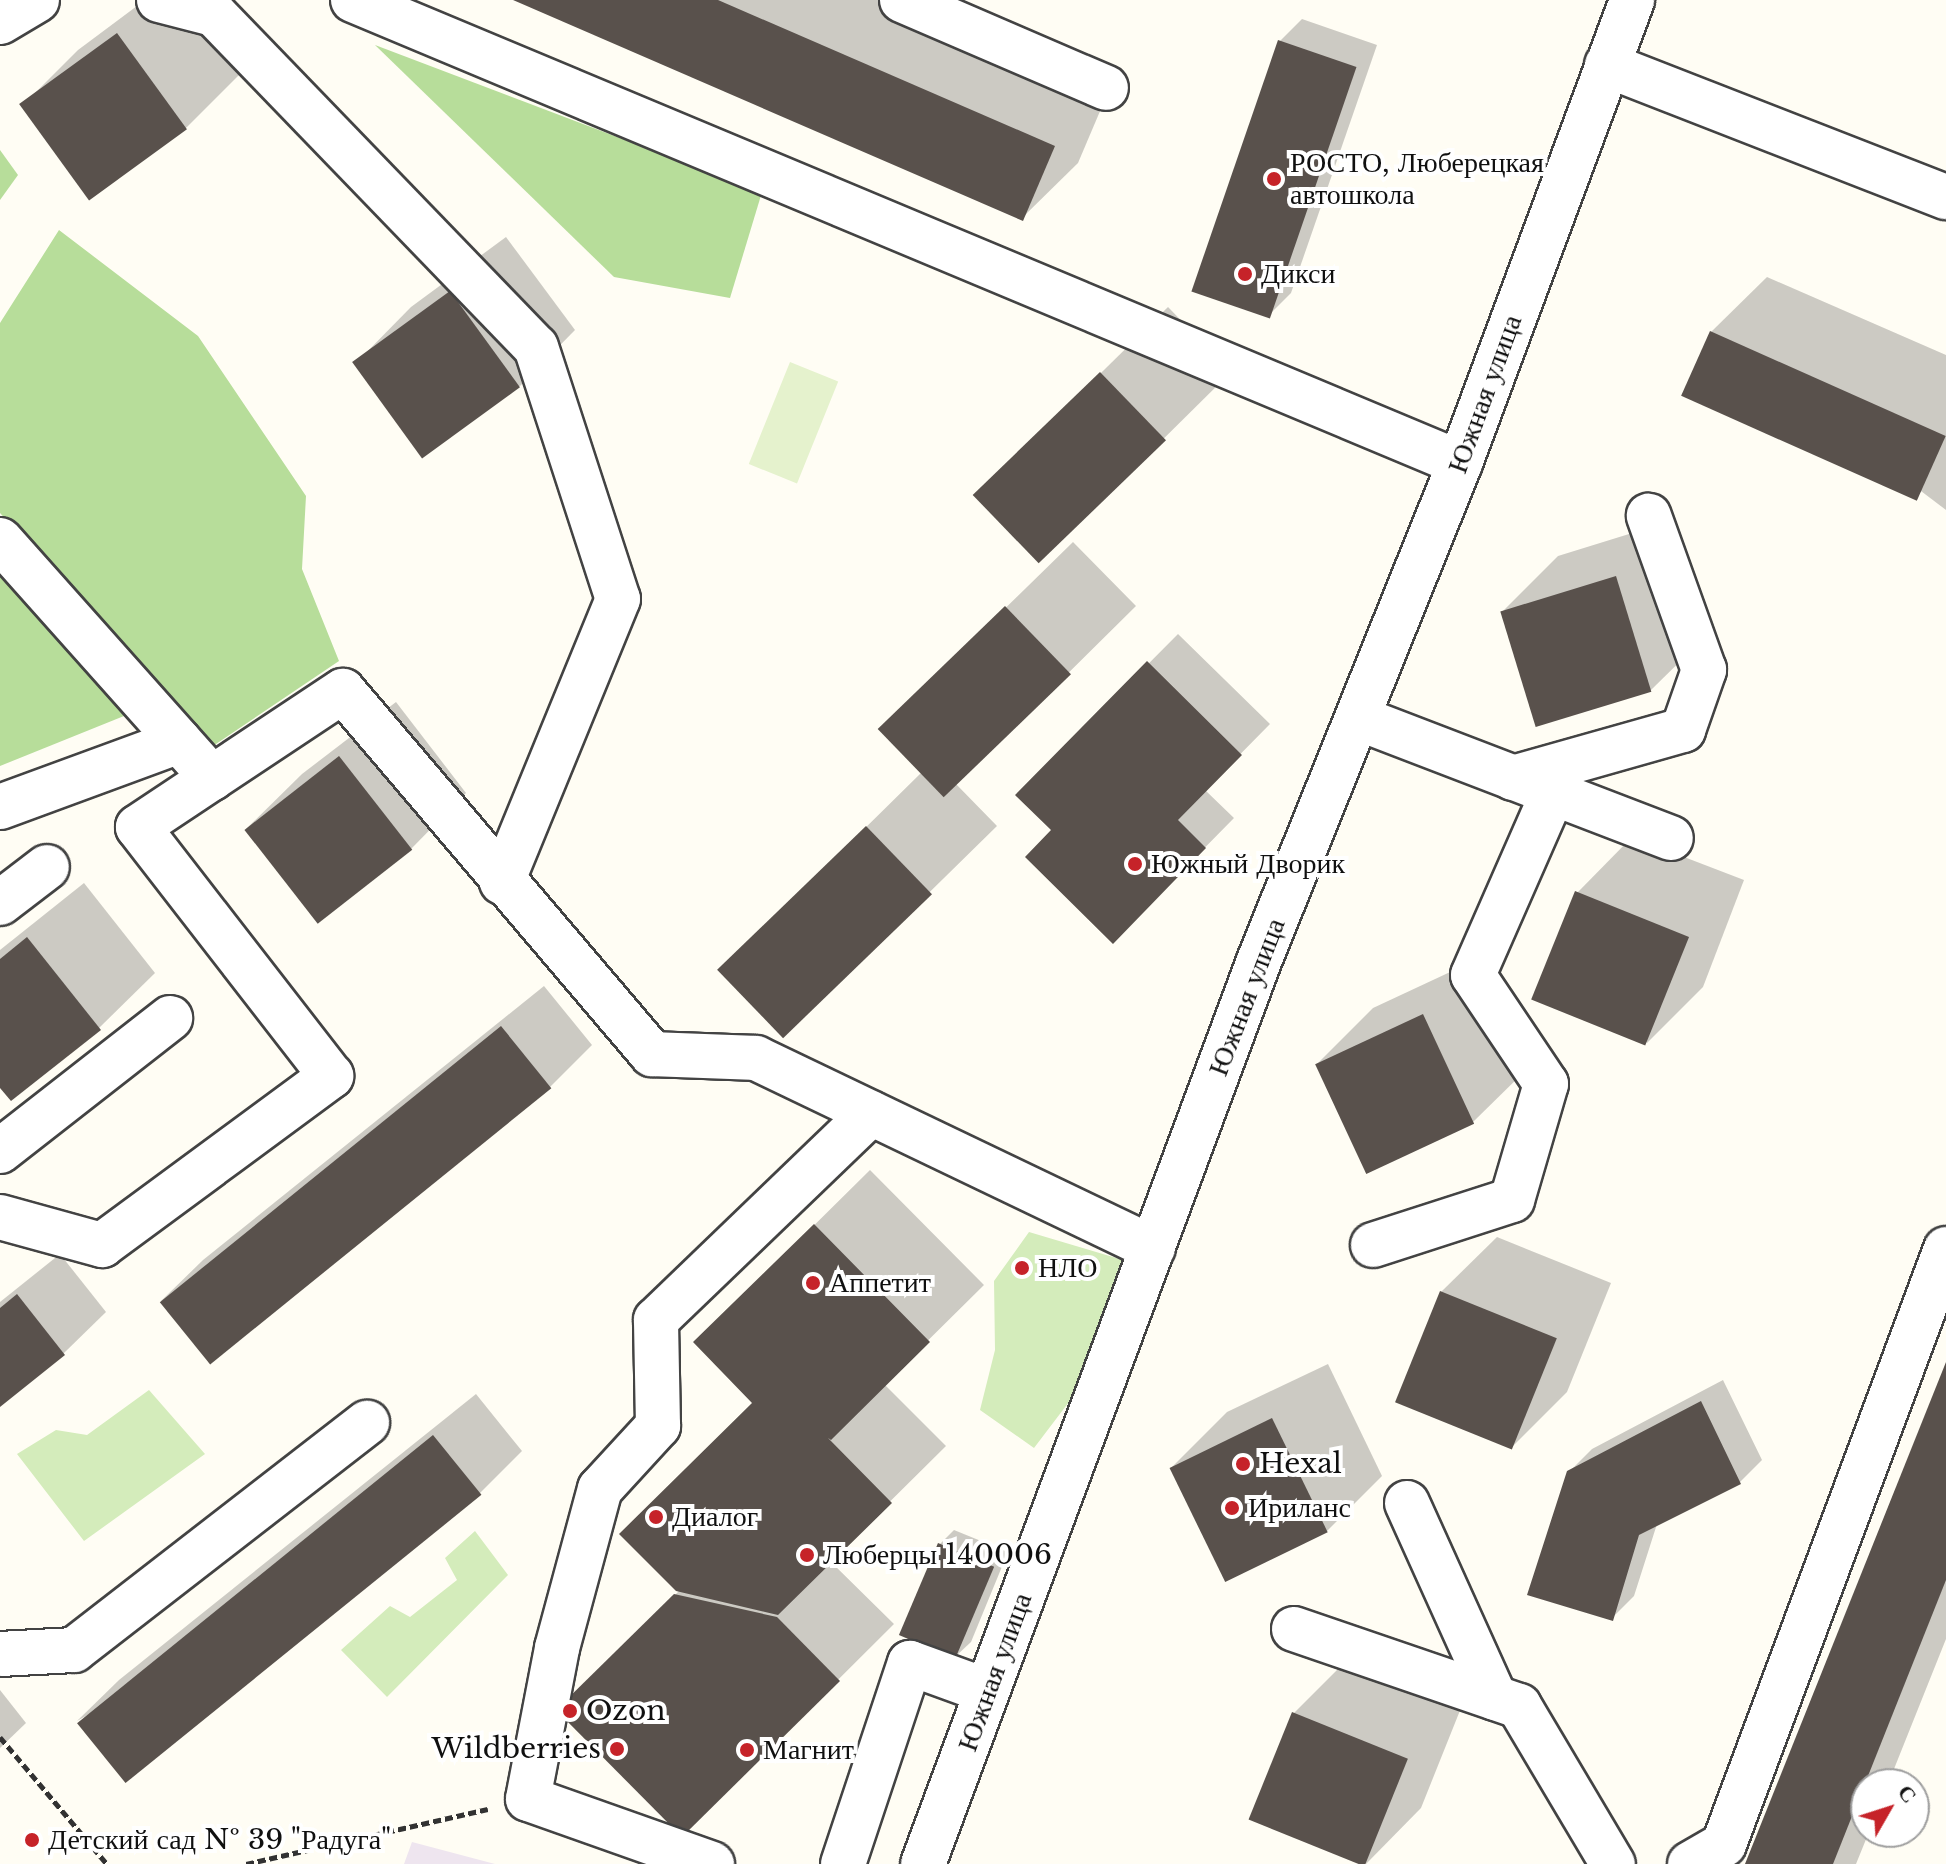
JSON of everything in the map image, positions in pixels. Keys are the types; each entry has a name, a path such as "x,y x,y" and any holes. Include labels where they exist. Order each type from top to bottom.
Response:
{"street":[{"path":"0,22 37,0"},
{"path":"159,0 214,14 536,347 618,599 502,882"},
{"path":"353,0 1460,463"},
{"path":"902,0 1106,88"},
{"name":"Южная улица","path":"923,1864 1259,961 1460,463 1632,0"},
{"path":"1607,65 1946,197"},
{"path":"1513,778 1683,730 1704,670 1649,516"},
{"path":"0,540 212,778"},
{"path":"0,1217 102,1245 331,1076 138,827 343,691 502,882 652,1054 756,1058 1153,1248"},
{"path":"1358,718 1671,838"},
{"path":"0,807 179,741"},
{"path":"1373,1245 1512,1200 1546,1084 1473,975 1553,793"},
{"path":"0,903 47,867"},
{"path":"0,1151 170,1018"},
{"path":"712,1864 528,1799 557,1648 600,1489 658,1426 656,1320 871,1113"},
{"path":"1690,1864 1724,1844 1946,1249"},
{"path":"0,1654 74,1650 367,1423"},
{"path":"1407,1503 1495,1698"},
{"path":"1294,1629 1519,1706 1613,1864"},
{"path":"843,1864 910,1663 987,1691"}],"path":[{"path":"0,1737 107,1864"},
{"path":"246,1864 528,1799"}],"shaded area":[{"path":"412,1842 495,1864 404,1864"}],"green space":[{"path":"375,45 762,192 730,298 614,277"},
{"path":"0,150 18,175 0,200"},
{"path":"59,230 198,336 306,496 302,569 339,661 213,746 0,513 0,323"},
{"path":"790,362 838,381 797,483 749,464"},
{"path":"0,563 124,716 0,766"},
{"path":"1029,1232 1123,1260 1072,1398 1034,1448 980,1410 995,1350 994,1281"},
{"path":"149,1390 205,1454 84,1541 17,1454 56,1430 87,1435"},
{"path":"475,1531 508,1575 387,1697 341,1650 390,1606 410,1617 457,1580 445,1558"}],"building":[{"path":"513,0 718,0 1055,146 1023,221"},
{"path":"117,33 187,129 89,200 19,104"},
{"name":"РОСТО, Люберецкая автошкола","path":"1278,40 1356,67 1270,319 1191,292"},
{"path":"450,291 520,387 422,458 352,362"},
{"path":"1710,331 1946,436 1917,501 1681,396"},
{"path":"1100,372 1166,440 1039,563 973,495"},
{"path":"1616,576 1651,692 1536,727 1500,611"},
{"path":"1005,606 1071,674 944,797 878,729"},
{"path":"1147,661 1242,755 1178,820 1206,848 1113,944 1025,857 1051,830 1015,795"},
{"path":"339,756 412,850 318,924 244,830"},
{"path":"866,826 932,894 783,1038 717,970"},
{"path":"1575,891 1689,937 1645,1046 1531,999"},
{"path":"27,937 101,1030 11,1101 0,1088 0,959"},
{"path":"1423,1014 1474,1124 1366,1174 1315,1064"},
{"path":"501,1026 551,1088 210,1364 160,1302"},
{"path":"814,1224 930,1342 831,1440 828,1438 892,1503 778,1615 676,1591 619,1534 752,1403 693,1342"},
{"path":"1440,1291 1557,1338 1512,1449 1395,1402"},
{"path":"17,1294 65,1355 0,1407 0,1308"},
{"path":"1946,1362 1946,1580 1871,1768 1850,1768 1850,1821 1833,1864 1745,1864"},
{"path":"1701,1401 1741,1484 1639,1535 1613,1621 1527,1595 1567,1471"},
{"path":"1272,1418 1328,1532 1225,1582 1170,1468"},
{"path":"433,1435 481,1495 126,1783 77,1723"},
{"path":"938,1543 994,1567 955,1659 899,1635"},
{"path":"674,1594 777,1617 840,1681 682,1837 556,1710"},
{"path":"1292,1712 1408,1759 1365,1864 1359,1864 1249,1820"}],"place":[{"name":"РОСТО, Люберецкая автошкола","path":"1274,179"},
{"name":"Дикси","path":"1245,274"},
{"name":"Южный Дворик","path":"1135,864"},
{"name":"НЛО","path":"1022,1268"},
{"name":"Аппетит","path":"813,1283"},
{"name":"Hexal","path":"1243,1464"},
{"name":"Ириланс","path":"1232,1508"},
{"name":"Диалог","path":"656,1517"},
{"name":"Люберцы 140006","path":"807,1555"},
{"name":"Ozon","path":"570,1711"},
{"name":"Wildberries","path":"617,1749"},
{"name":"Магнит","path":"747,1750"},
{"name":"Детский сад № 39 \"Радуга\"","path":"32,1840"}]}
